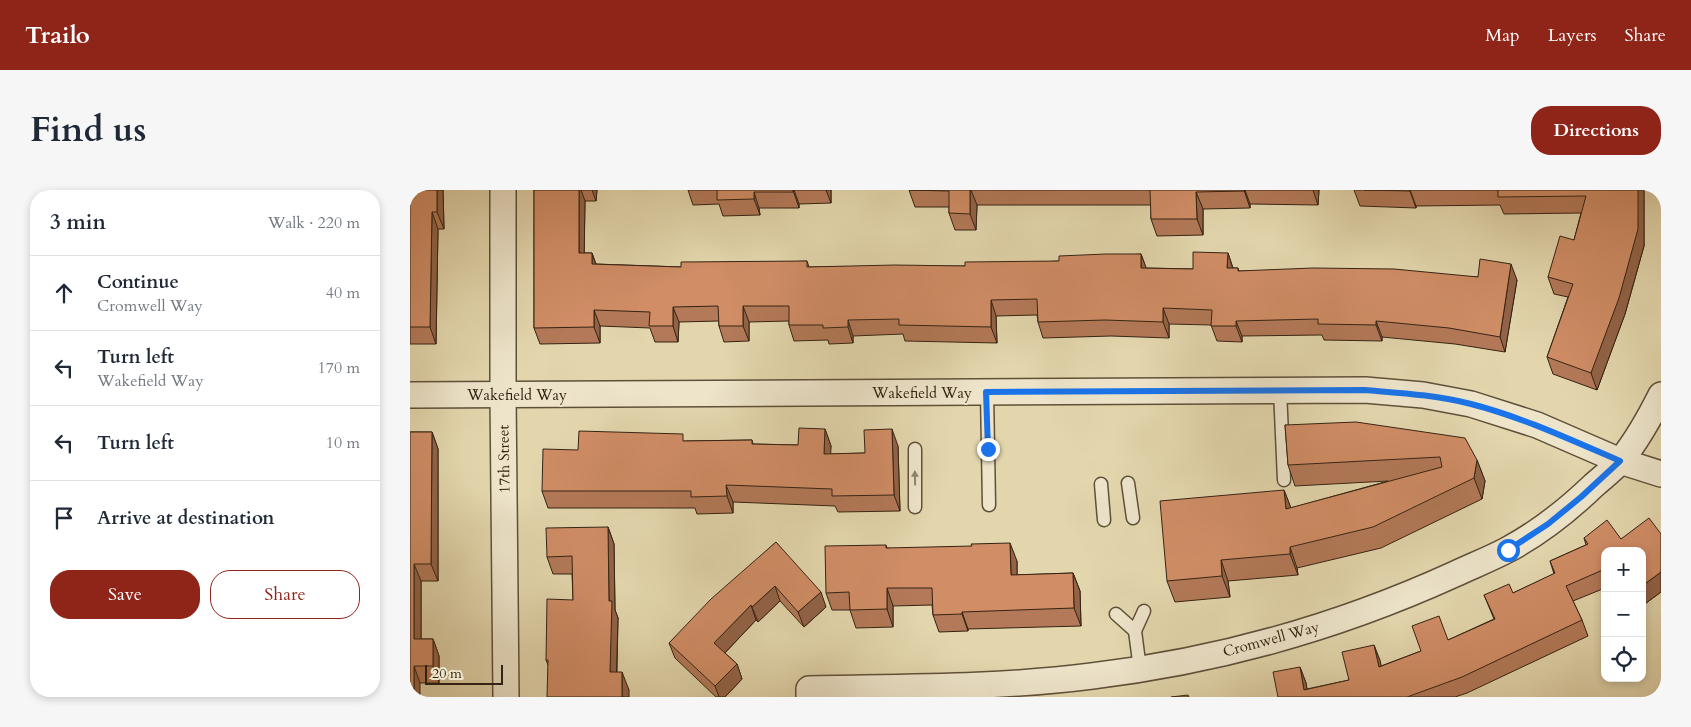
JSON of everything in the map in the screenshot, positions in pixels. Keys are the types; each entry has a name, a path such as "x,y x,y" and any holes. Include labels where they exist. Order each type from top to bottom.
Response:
{"street":[{"name":"17th Street","path":"503,190 506,697"},
{"name":"Wakefield Way","path":"410,395 1365,390 1423,395 1471,404 1536,425 1620,461 1661,474"},
{"name":"Cromwell Way","path":"809,697 809,689 984,685 1092,676 1140,669 1178,663 1262,643 1345,618 1426,587 1508,550 1548,524 1620,461 1637,438 1661,395"}],"lane":[{"path":"1280,390 1284,480"},
{"path":"986,392 989,505"},
{"path":"915,449 915,507"},
{"path":"1128,483 1133,518"},
{"path":"1101,484 1104,520"},
{"path":"1140,669 1135,631 1144,610"},
{"path":"1116,614 1135,631"}],"building":[{"path":"410,190 437,190 437,212 432,212 430,327 410,327"},
{"path":"534,190 579,190 579,253 592,253 592,264 681,267 681,262 807,261 807,267 965,266 965,262 1059,261 1059,256 1141,254 1141,268 1193,269 1193,252 1228,253 1227,268 1238,268 1238,271 1313,268 1394,269 1478,277 1480,259 1511,264 1500,337 1449,328 1376,321 1376,325 1318,324 1318,319 1236,321 1236,326 1211,326 1212,310 1163,308 1163,322 1105,320 1038,322 1037,299 991,300 991,327 899,325 899,319 848,320 848,327 823,328 823,325 789,325 789,306 743,306 743,326 719,326 718,306 673,307 673,326 649,326 650,312 594,310 594,327 534,328"},
{"path":"717,190 793,190 793,192 754,192 754,199 717,200"},
{"path":"909,190 970,190 970,214 949,213 949,191"},
{"path":"1150,190 1244,191 1196,192 1197,219 1151,219"},
{"path":"1364,190 1410,190 1410,191"},
{"path":"1498,190 1638,190 1638,229 1619,298 1591,373 1547,357 1573,284 1548,277 1560,236 1574,240 1586,196 1498,197"},
{"path":"1356,422 1465,438 1477,460 1474,478 1373,527 1290,547 1290,554 1221,560 1222,576 1167,581 1160,501 1284,490 1286,509 1442,467 1440,457 1288,465 1285,425"},
{"path":"799,428 825,429 824,454 865,453 864,430 892,429 894,495 832,496 832,489 726,485 727,496 691,497 691,491 542,491 543,449 578,450 579,431 683,434 683,441 752,440 752,444 798,445"},
{"path":"410,432 432,432 431,564 414,564 414,639 433,639 433,666 414,666 414,697 410,697"},
{"path":"1649,518 1661,534 1661,572 1646,583 1646,547 1601,547 1601,571 1566,586 1582,620 1462,677 1407,697 1278,697 1273,672 1300,667 1304,690 1349,680 1342,652 1374,645 1379,667 1421,651 1412,626 1439,616 1448,640 1495,619 1484,595 1509,584 1513,593 1555,573 1550,561 1588,544 1584,538 1607,520 1621,539"},
{"path":"608,527 609,601 612,601 610,672 622,672 622,697 547,697 547,599 573,600 572,556 547,557 546,528"},
{"path":"776,542 821,592 798,612 775,586 752,607 751,605 714,643 737,664 715,686 669,643 711,599"},
{"path":"1010,543 1011,575 1073,573 1074,608 962,612 962,614 933,615 932,588 887,588 887,609 850,610 849,592 826,593 825,546 886,545 886,548"},
{"path":"1188,695 1189,697 1171,697"}],"route":[{"path":"988,449 986,392 1365,390 1423,395 1471,404 1536,425 1620,461 1548,524 1508,550"}]}
